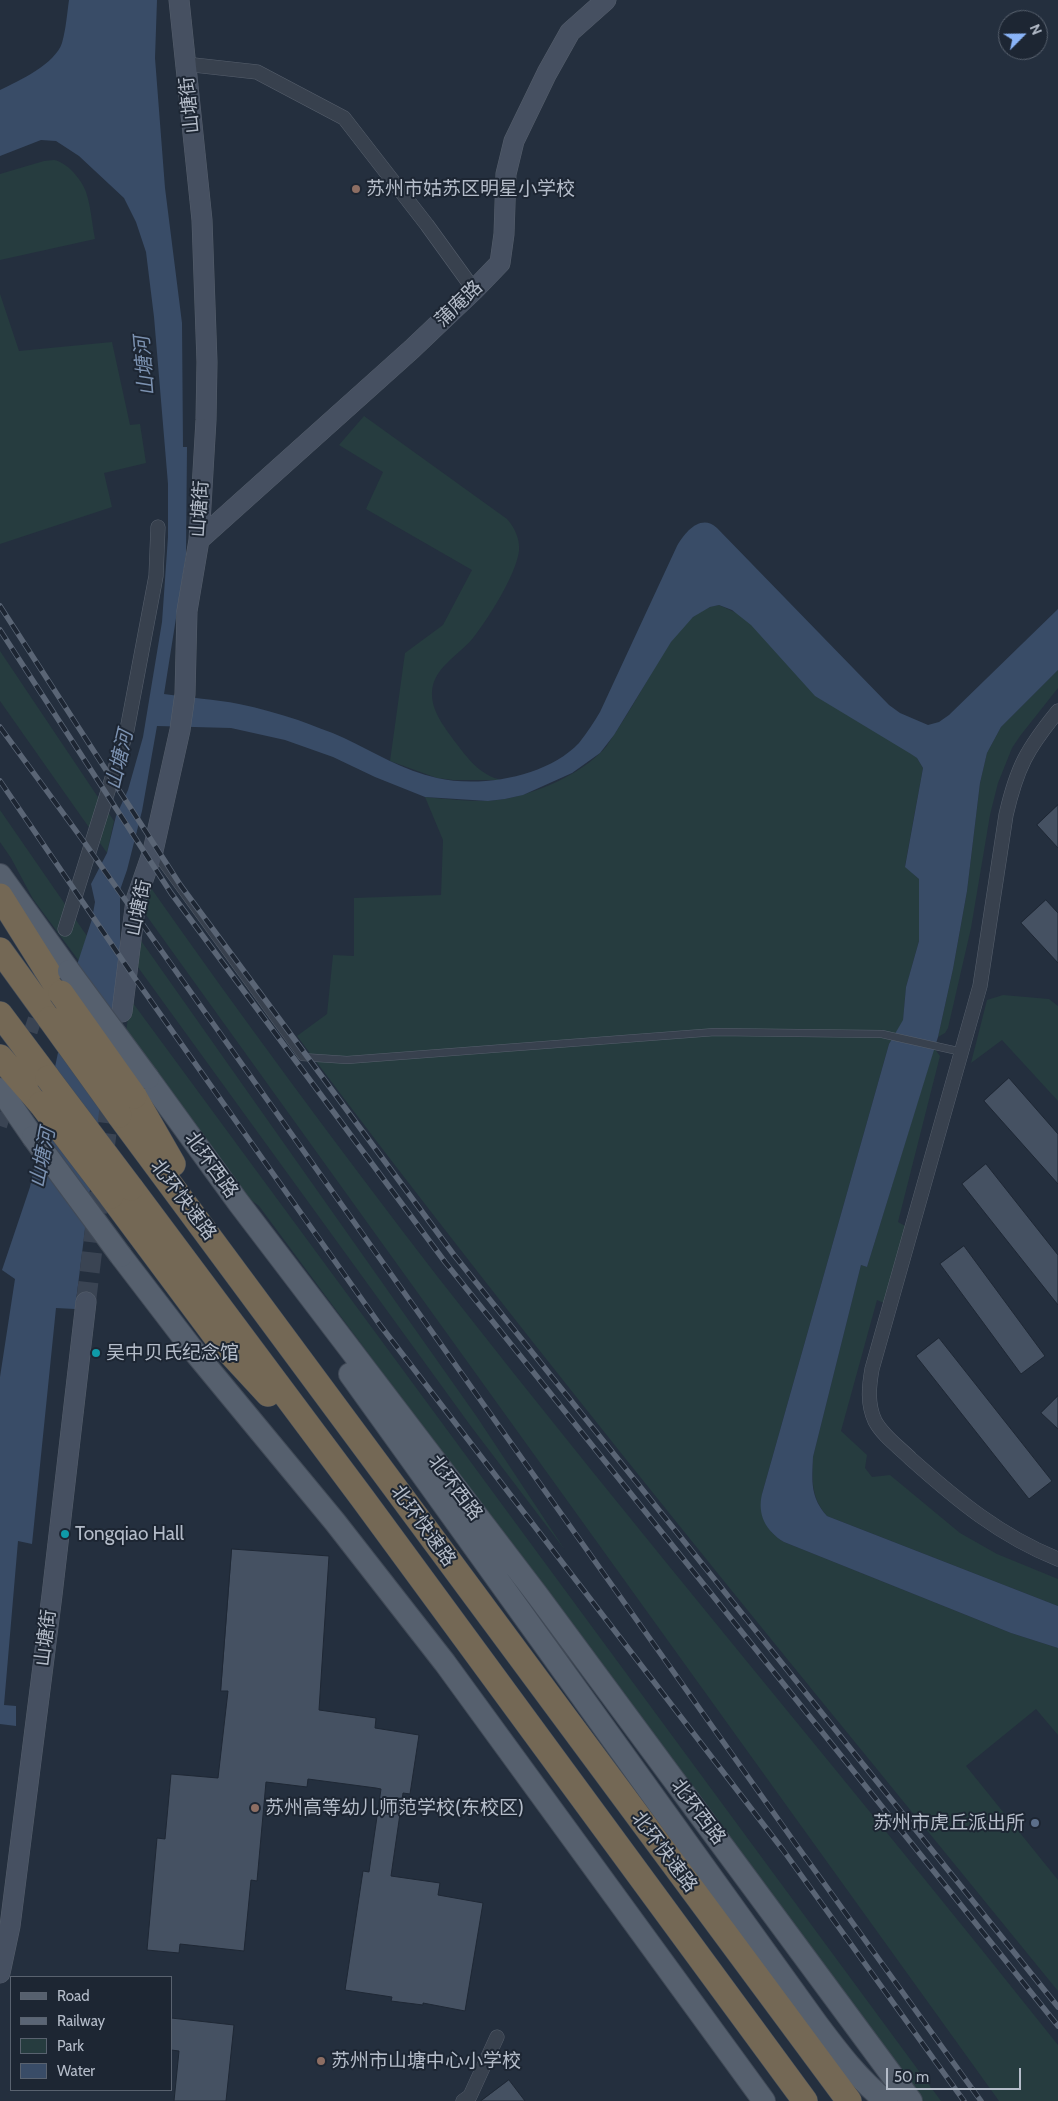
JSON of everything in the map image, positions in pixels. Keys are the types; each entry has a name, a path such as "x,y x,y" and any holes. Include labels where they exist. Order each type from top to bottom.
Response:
{"highway":[{"path":"0,896 65,982 134,1096"},
{"path":"5,956 50,1019 134,1096"},
{"name":"北环快速路","path":"0,1014 48,1078 219,1341 363,1499 805,2101"},
{"path":"0,1057 121,1192"},
{"name":"北环快速路","path":"134,1096 226,1257 849,2101"}],"main road":[{"path":"0,875 65,982"},
{"path":"0,1089 32,1136 193,1350 335,1522 445,1664 764,2101"},
{"name":"北环西路","path":"134,1096 238,1202 538,1596 911,2101"},
{"path":"238,1202 330,1346 390,1432 568,1675 842,2057 886,2101"}],"street":[{"name":"山塘街","path":"122,1012 136,900 153,851 180,730 185,694 187,611 198,540 206,420 206,287 202,220 179,0"},
{"name":"蒲庵路","path":"198,540 412,349 500,263 504,234 506,174 514,141 570,32 606,0"},
{"path":"185,64 257,72 344,118 427,225 474,290"},
{"path":"65,929 127,730 156,576 158,527"},
{"path":"1058,711 1030,747 1020,766 1012,789 1006,815 982,977 870,1381 870,1406 875,1420 886,1436 953,1495 996,1528 1058,1559"},
{"name":"山塘街","path":"0,1973 11,1916 53,1586 86,1302"},
{"path":"463,2101 470,2096 497,2037"}],"lane":[{"path":"153,851 302,1057 347,1060 716,1032 837,1032 892,1036 962,1052"}],"green space":[{"path":"54,160 69,168 84,187 95,239 0,260 0,174 44,161"},
{"path":"0,294 19,351 112,342 130,425 140,424 146,463 104,473 112,507 0,544"},
{"path":"364,416 507,519 516,534 519,542 519,551 513,572 507,584 473,638 448,662 437,676 433,683 432,692 436,713 470,761 481,771 502,780 453,780 437,778 390,761 405,653 443,625 472,570 366,509 383,472 339,445"},
{"path":"719,605 741,615 917,758 923,768 905,866 919,879 919,941 906,987 903,1021 889,1044 762,1494 764,1516 768,1527 784,1542 1011,1633 1058,1648 1058,1735 1036,1709 966,1766 1058,1880 1058,1991 577,1398 389,1158 297,1036 327,1014 333,955 354,956 354,898 441,895 443,840 425,797 470,801 501,800 534,791 567,777 582,768 606,747 664,653 683,627 694,616 706,609"},
{"path":"0,651 114,821 107,853 0,701"},
{"path":"1058,670 1058,688 1012,748 998,783 990,815 971,928 948,1028 945,1033 938,1037 967,891 980,783 987,753 1001,727"},
{"path":"0,810 87,936 79,961 33,899 11,858 0,842"},
{"path":"146,881 289,1080 437,1276 591,1470 1058,2045 1058,2101 999,2101 141,908"},
{"path":"137,935 477,1417 565,1550 470,1425 132,959"},
{"path":"1003,995 1049,999 1058,1006 1058,1101 1002,1040 971,1063 987,1000"},
{"path":"130,999 941,2101 922,2101 259,1206 234,1187 126,1033"},
{"path":"934,1048 940,1056 898,1222 907,1227 886,1304 877,1300 841,1431 867,1455 865,1468 872,1477 890,1475 960,1533 997,1554 1058,1579 1058,1606 827,1516 815,1495 813,1457 861,1265 867,1267"}],"water":[{"name":"山塘河","path":"69,0 157,0 155,58 165,188 182,323 183,447 187,447 186,555 164,694 239,704 298,720 338,735 401,766 437,778 473,782 512,777 532,772 566,755 588,731 600,712 677,546 684,535 699,523 711,524 717,528 889,705 900,713 928,725 939,722 949,715 1058,609 1058,670 1001,727 987,753 980,783 967,891 938,1037 867,1267 861,1265 813,1457 812,1474 815,1495 821,1509 827,1516 1058,1606 1058,1648 1011,1633 784,1542 772,1533 762,1516 762,1494 889,1044 903,1020 906,987 919,941 919,879 905,867 923,768 917,758 815,696 751,625 732,610 719,605 710,607 693,617 671,642 614,735 600,753 572,773 523,795 505,799 488,801 425,797 375,777 333,757 285,740 231,728 157,726 142,811 120,890 120,987 113,1007 75,1309 56,1308 32,1544 18,1541 4,1705 16,1706 16,1726 0,1724 0,1377 15,1279 2,1270 30,1187 75,971 92,919 95,902 91,884 107,853 116,816 128,790 143,737 162,622 168,537 168,484 154,317 146,252 136,222 124,198 79,156 56,141 41,140 0,156 0,90 36,71 58,51 62,43"}],"building":[{"path":"1058,805 1058,848 1037,825"},
{"path":"1046,900 1058,913 1058,963 1021,923"},
{"path":"1009,1078 1058,1134 1058,1184 984,1101"},
{"path":"986,1164 1058,1255 1058,1305 962,1184"},
{"path":"964,1246 1045,1356 1021,1374 940,1264"},
{"path":"939,1338 1052,1481 1029,1499 916,1356"},
{"path":"1058,1396 1058,1429 1041,1413"},
{"path":"232,1549 329,1556 319,1710 376,1718 375,1728 419,1735 410,1794 403,1793 391,1876 440,1883 438,1895 483,1903 465,2011 423,2003 423,2005 391,2001 392,1997 345,1990 363,1871 369,1872 381,1789 376,1788 308,1779 307,1787 266,1782 257,1881 251,1880 244,1951 180,1944 179,1953 147,1950 157,1838 165,1839 171,1774 218,1778 228,1691 221,1691"},
{"path":"172,2018 234,2025 226,2101 174,2101 179,2051 172,2050"},
{"path":"509,2080 525,2101 481,2101"}],"tunnel":[{"path":"24,1052 40,1003"},
{"path":"86,1302 111,1096"},
{"path":"0,1126 9,1098"}],"railway":[{"path":"0,606 181,886 454,1255 1058,2007"},
{"path":"0,630 171,893 445,1262 1058,2026"},
{"path":"0,727 82,839 795,1843 981,2101"},
{"path":"0,781 134,977 380,1325 783,1850 964,2101"}],"place":[{"name":"苏州市姑苏区明星小学校","path":"356,189"},
{"name":"吴中贝氏纪念馆","path":"96,1353"},
{"name":"Tongqiao Hall","path":"65,1534"},
{"name":"苏州高等幼儿师范学校(东校区)","path":"255,1808"},
{"name":"苏州市虎丘派出所","path":"1035,1823"},
{"name":"苏州市山塘中心小学校","path":"321,2061"}]}
